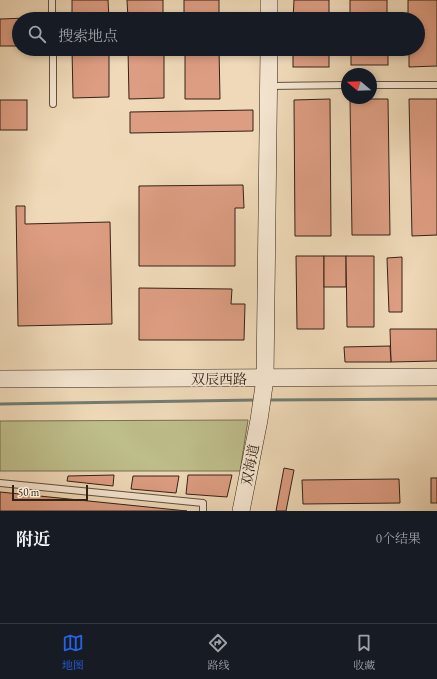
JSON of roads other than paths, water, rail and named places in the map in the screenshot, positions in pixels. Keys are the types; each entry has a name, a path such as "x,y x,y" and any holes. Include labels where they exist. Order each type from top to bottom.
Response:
{"street":[{"path":"269,0 269,12"},
{"name":"双海道","path":"242,511 265,379 269,56"},
{"name":"双辰西路","path":"0,379 437,378"}],"lane":[{"path":"52,0 52,12"},
{"path":"53,56 53,104"},
{"path":"377,85 437,85"},
{"path":"268,86 341,86"},
{"path":"0,483 203,502 203,511"}],"waterway":[{"path":"267,400 437,399"},
{"path":"0,404 257,400"}]}
